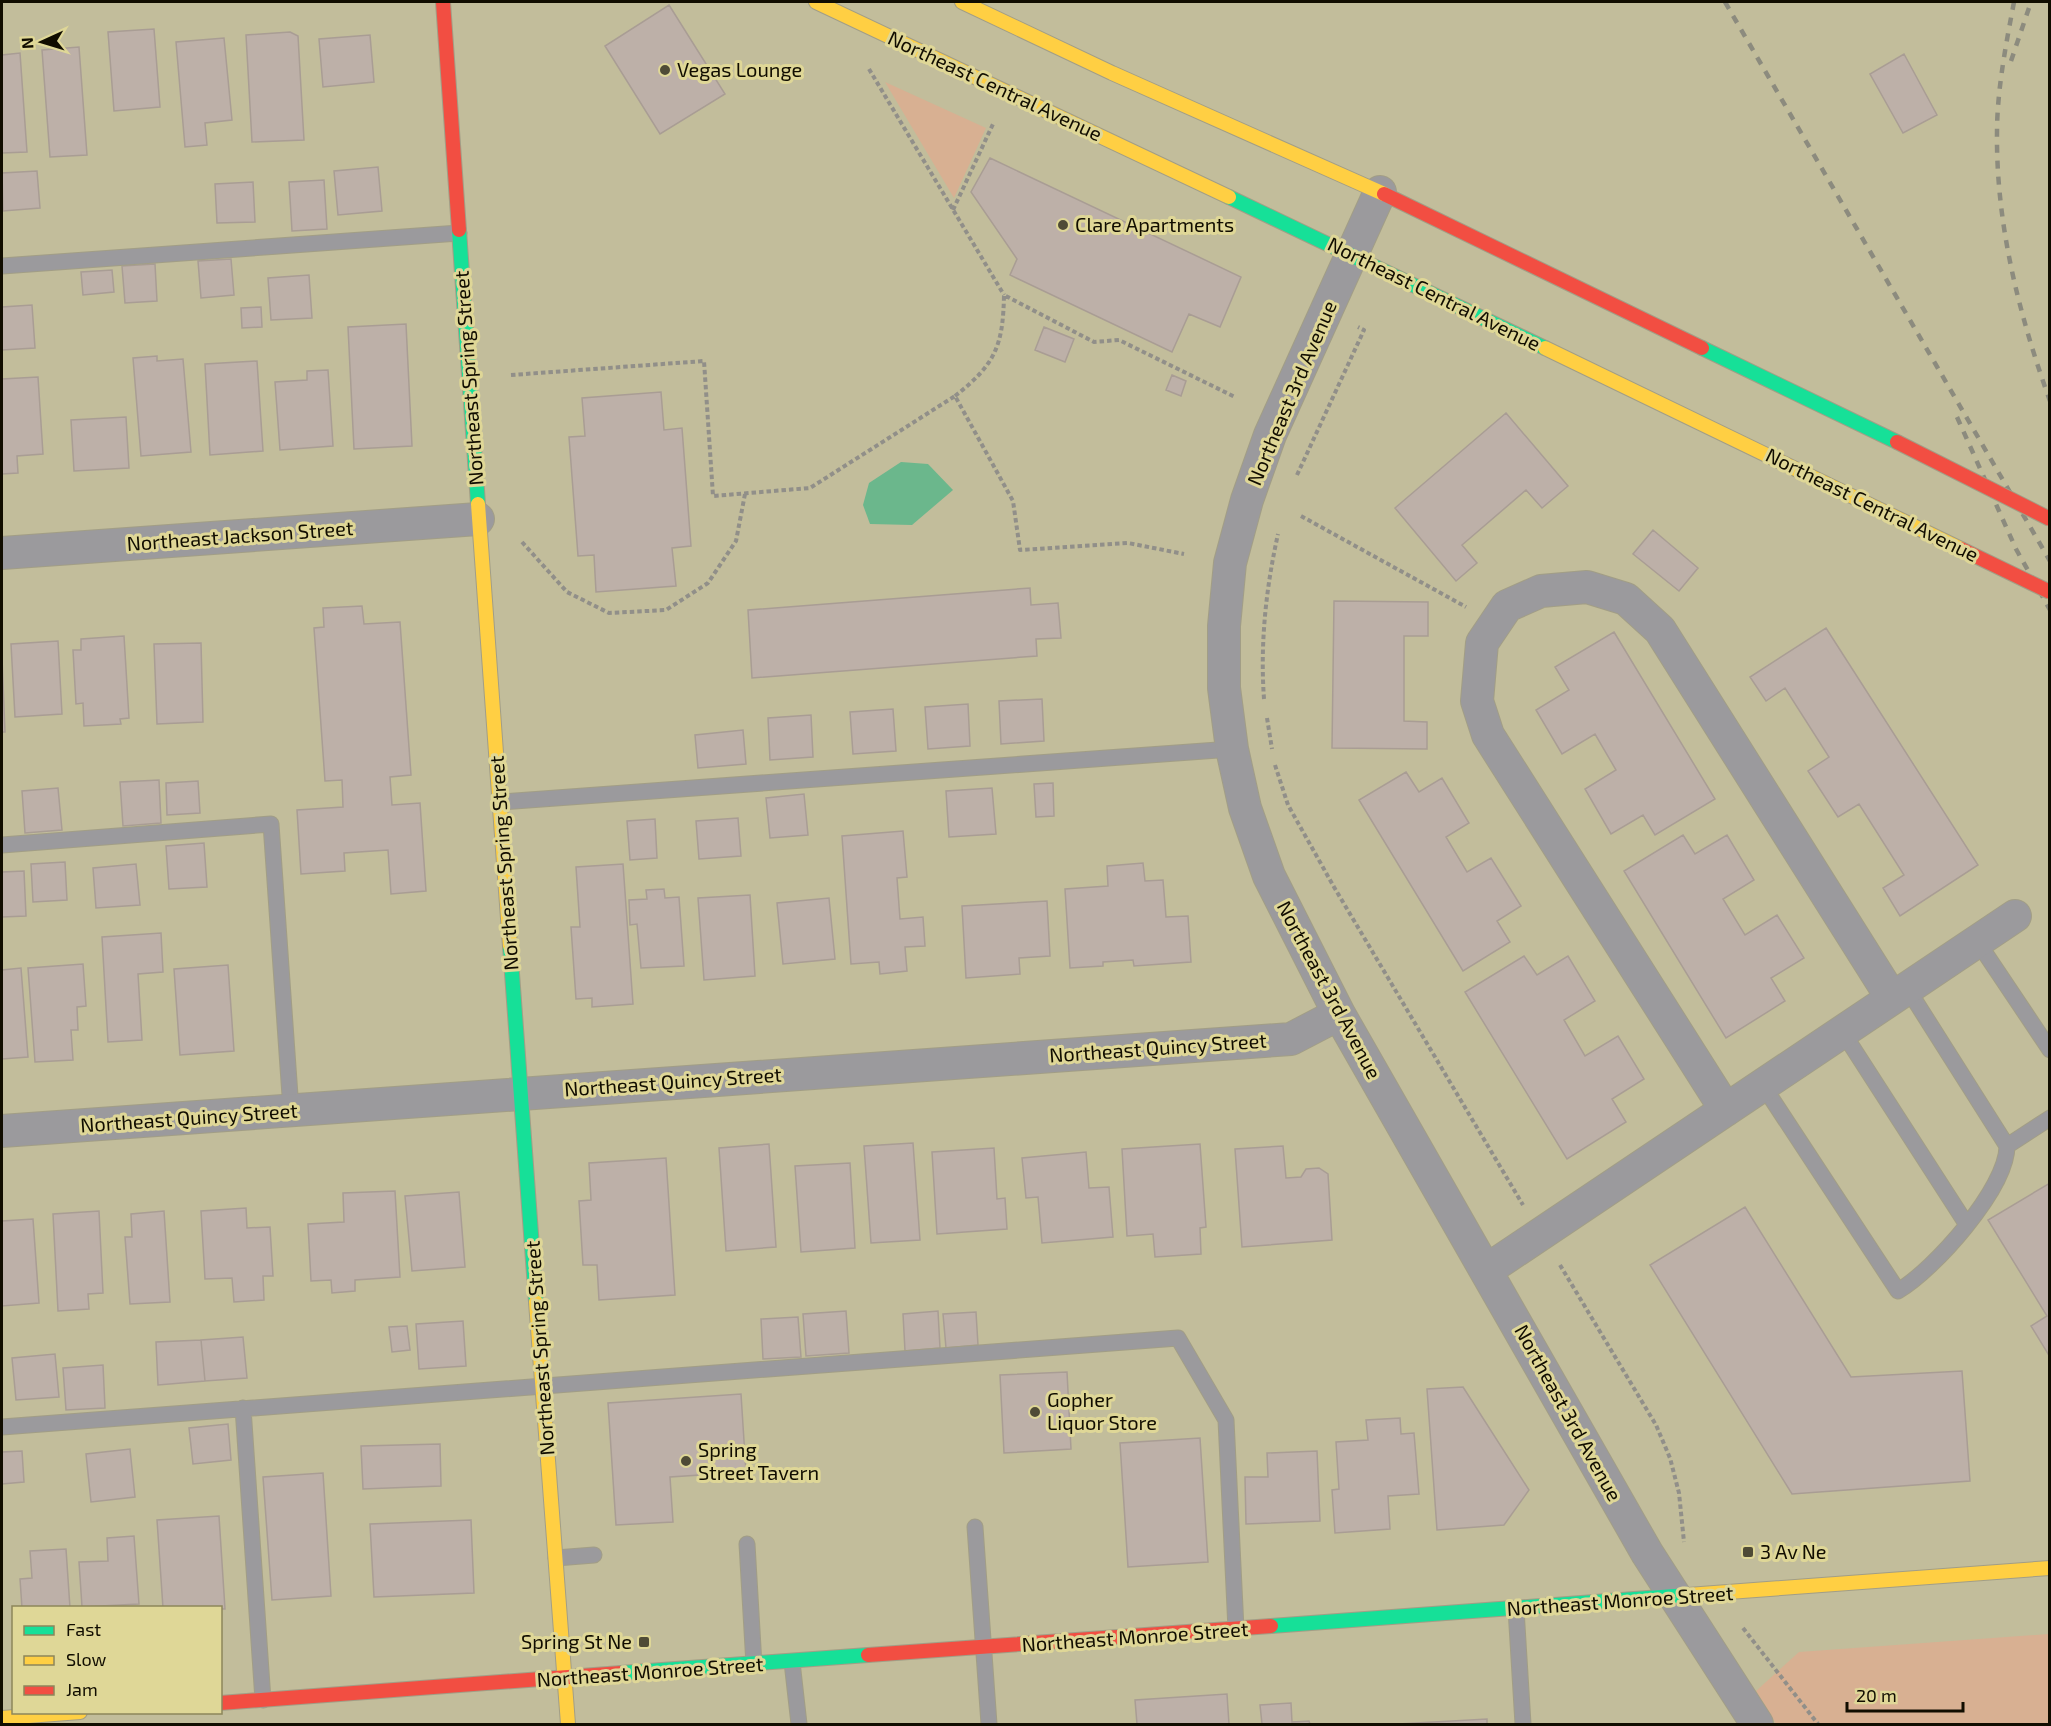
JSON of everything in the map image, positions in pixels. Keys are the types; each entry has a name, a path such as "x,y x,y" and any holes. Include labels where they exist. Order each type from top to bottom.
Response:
{"street":[{"name":"Northeast Spring Street","path":"443,2 478,519 568,1725"},
{"name":"Northeast Central Avenue","path":"816,2 1353,255 2049,592"},
{"path":"962,2 1112,73 1380,192 1897,442 2049,519"},
{"name":"Northeast 3rd Avenue","path":"1380,192 1270,435 1247,500 1230,563 1224,626 1224,688 1232,749 1245,808 1269,876 1339,1014 1647,1553 1757,1725"},
{"name":"Northeast Jackson Street","path":"2,553 478,519"},
{"path":"1726,1110 1488,735 1477,701 1482,643 1508,606 1541,591 1587,587 1626,599 1660,630 1900,993"},
{"path":"1487,1270 2015,916"},
{"name":"Northeast Quincy Street","path":"2,1131 1291,1039 1339,1014"},
{"name":"Northeast Monroe Street","path":"222,1703 2049,1568"},
{"path":"2,1718 64,1714"}],"lane":[{"path":"2,266 459,233"},
{"path":"500,802 1232,749"},
{"path":"2,844 271,824 291,1110"},
{"path":"1977,941 2049,1050"},
{"path":"1762,1084 1898,1291 1915,1281 1959,1237 2007,1161 2007,1146 1900,993"},
{"path":"1842,1031 1967,1225"},
{"path":"2007,1146 2049,1118"},
{"path":"2,1426 1178,1338 1226,1420 1236,1629"},
{"path":"243,1408 263,1700"},
{"path":"975,1527 988,1725"},
{"path":"747,1544 754,1665"},
{"path":"556,1558 594,1555"},
{"path":"1516,1609 1523,1725"},
{"path":"792,1662 799,1725"}],"path":[{"path":"864,61 1004,295 1094,342 1119,340 1235,397"},
{"path":"953,210 993,123"},
{"path":"511,375 704,361 713,496 810,488 955,396 995,355 1003,329 1004,295"},
{"path":"1294,484 1364,330"},
{"path":"955,396 1013,501 1020,550 1128,543 1184,554"},
{"path":"522,542 567,592 609,613 666,610 708,583 736,541 745,494"},
{"path":"1300,516 1496,623"},
{"path":"1278,532 1269,575 1263,636 1264,697 1273,759 1288,806 1334,887 1656,1425 1670,1458 1679,1493 1684,1544"},
{"path":"1767,1660 1818,1725"}],"shaded area":[{"path":"885,82 986,128 954,198"},
{"path":"901,462 928,464 953,490 912,525 870,524 863,505 869,483"},
{"path":"2049,1634 2049,1724 1776,1724 1756,1691 1799,1652"}],"building":[{"name":"Vegas Lounge","path":"669,5 725,94 660,134 605,46"},
{"path":"154,29 160,107 114,111 108,32"},
{"path":"290,32 298,36 304,140 252,142 246,35"},
{"path":"370,35 374,82 323,87 319,39"},
{"path":"224,38 232,120 205,123 207,145 185,147 176,42"},
{"path":"79,47 87,155 50,157 42,50"},
{"path":"20,53 27,152 2,153 2,55"},
{"path":"1904,54 1937,115 1903,133 1870,74"},
{"name":"Clare Apartments","path":"990,158 1241,277 1220,327 1189,314 1172,352 1010,275 1017,259 971,192"},
{"path":"378,167 382,211 338,215 334,171"},
{"path":"37,171 40,208 3,211 2,173"},
{"path":"324,180 327,229 292,231 289,182"},
{"path":"253,182 255,222 217,223 215,184"},
{"path":"231,259 234,295 201,298 198,261"},
{"path":"155,264 157,301 125,303 122,266"},
{"path":"112,270 114,292 83,295 81,272"},
{"path":"309,275 312,318 271,320 268,278"},
{"path":"32,305 35,348 2,350 2,307"},
{"path":"261,307 262,327 242,328 241,308"},
{"path":"406,324 412,446 354,449 348,327"},
{"path":"1044,327 1074,339 1065,362 1035,350"},
{"path":"157,356 157,361 183,359 191,452 141,456 133,358"},
{"path":"257,361 263,451 210,455 205,364"},
{"path":"328,370 333,446 280,450 275,382 307,380 307,371"},
{"path":"1172,375 1186,381 1181,396 1166,390"},
{"path":"38,377 43,454 17,456 18,473 2,474 2,379"},
{"path":"661,392 664,430 682,428 691,546 672,548 676,586 596,592 594,555 578,556 569,437 585,436 582,398"},
{"path":"1506,413 1568,486 1542,508 1526,490 1462,545 1477,563 1456,581 1395,508"},
{"path":"126,417 129,468 74,471 71,420"},
{"path":"1653,530 1698,568 1679,591 1633,554"},
{"path":"1030,588 1031,605 1058,603 1061,638 1036,639 1037,656 752,678 748,610"},
{"path":"1334,601 1428,602 1428,636 1404,636 1404,721 1427,722 1427,749 1332,748"},
{"path":"362,606 364,624 400,622 411,775 390,777 392,805 420,803 426,891 391,894 388,850 344,853 345,871 301,874 297,810 343,807 342,780 325,781 314,628 324,627 323,608"},
{"path":"1826,628 1978,865 1900,916 1883,888 1904,875 1859,804 1838,817 1808,771 1829,757 1785,688 1766,701 1750,677"},
{"path":"1614,632 1715,799 1655,835 1643,815 1611,834 1585,789 1616,770 1595,734 1562,754 1536,710 1569,690 1555,667"},
{"path":"124,636 129,718 120,719 121,724 84,726 83,703 76,704 73,650 81,650 81,639"},
{"path":"58,641 62,714 15,717 11,644"},
{"path":"201,643 203,722 157,724 154,644"},
{"path":"2,658 5,732 2,732"},
{"path":"1042,699 1044,741 1001,744 999,701"},
{"path":"968,704 970,746 928,749 925,707"},
{"path":"893,709 896,751 853,754 850,712"},
{"path":"811,715 813,757 770,760 768,718"},
{"path":"743,730 746,764 698,768 695,735"},
{"path":"1406,772 1419,792 1442,778 1469,823 1446,837 1467,872 1491,858 1521,906 1497,921 1510,942 1463,971 1359,800"},
{"path":"159,780 161,823 123,826 120,782"},
{"path":"198,781 200,813 167,815 166,783"},
{"path":"1053,783 1054,816 1036,817 1034,784"},
{"path":"58,788 62,830 25,833 22,791"},
{"path":"992,788 996,834 949,837 946,791"},
{"path":"804,794 808,835 770,838 766,798"},
{"path":"738,818 741,856 699,859 696,821"},
{"path":"655,819 657,858 630,860 627,821"},
{"path":"903,831 907,877 897,878 900,919 923,917 925,946 905,947 907,971 880,974 879,962 851,964 842,836"},
{"path":"1683,835 1695,854 1727,835 1754,880 1723,899 1745,935 1777,915 1804,958 1771,978 1785,1001 1726,1038 1624,871"},
{"path":"204,843 207,887 169,889 166,846"},
{"path":"65,862 67,900 33,902 31,864"},
{"path":"1143,863 1145,881 1163,880 1166,917 1188,916 1191,962 1134,966 1133,960 1103,962 1103,966 1070,968 1065,889 1108,886 1107,866"},
{"path":"136,864 140,905 96,908 93,868"},
{"path":"623,864 633,1004 592,1007 592,998 576,999 571,927 580,927 576,867"},
{"path":"24,871 26,916 2,917 2,872"},
{"path":"664,889 665,898 679,897 684,966 641,968 637,924 630,925 629,900 647,899 646,890"},
{"path":"750,895 755,976 704,980 698,898"},
{"path":"829,898 835,959 783,964 777,903"},
{"path":"1047,901 1050,956 1019,958 1020,974 966,978 962,906"},
{"path":"161,933 163,972 138,974 142,1040 108,1042 102,937"},
{"path":"1524,956 1537,975 1568,956 1595,1001 1564,1020 1585,1056 1618,1036 1644,1079 1612,1099 1626,1122 1567,1159 1465,992"},
{"path":"83,964 86,1006 77,1007 78,1030 71,1030 73,1060 35,1062 28,968"},
{"path":"228,965 234,1051 180,1055 174,969"},
{"path":"21,968 28,1057 2,1059 2,970"},
{"path":"913,1143 920,1240 871,1243 864,1146"},
{"path":"769,1144 776,1247 726,1251 719,1148"},
{"path":"1200,1144 1206,1227 1200,1228 1201,1254 1155,1257 1153,1234 1127,1236 1122,1149"},
{"path":"1283,1146 1286,1178 1301,1177 1306,1169 1319,1168 1328,1174 1332,1240 1242,1247 1235,1149"},
{"path":"994,1148 997,1199 1005,1198 1007,1229 937,1234 932,1152"},
{"path":"1086,1152 1089,1188 1109,1187 1113,1237 1042,1243 1038,1197 1026,1198 1022,1158"},
{"path":"666,1158 675,1295 599,1300 597,1265 583,1265 579,1201 591,1200 589,1163"},
{"path":"850,1163 855,1248 801,1252 795,1166"},
{"path":"2050,1183 2050,1357 2031,1326 2047,1316 1988,1220"},
{"path":"395,1191 400,1277 355,1280 355,1291 332,1293 331,1280 311,1281 308,1224 344,1222 343,1193"},
{"path":"459,1192 465,1267 412,1271 405,1196"},
{"path":"1745,1207 1851,1377 1962,1371 1970,1481 1792,1494 1650,1265"},
{"path":"246,1208 247,1228 270,1227 273,1276 263,1276 264,1300 234,1302 232,1278 205,1279 201,1211"},
{"path":"99,1211 103,1293 88,1294 89,1309 58,1311 53,1214"},
{"path":"164,1211 170,1302 130,1304 125,1237 132,1237 131,1214"},
{"path":"33,1219 39,1303 2,1306 2,1221"},
{"path":"846,1311 849,1353 806,1356 803,1314"},
{"path":"938,1311 940,1348 905,1351 903,1314"},
{"path":"976,1312 978,1345 946,1348 943,1314"},
{"path":"798,1317 801,1357 763,1359 761,1319"},
{"path":"463,1321 466,1366 419,1369 416,1324"},
{"path":"407,1326 410,1350 392,1352 389,1327"},
{"path":"243,1337 247,1378 205,1381 201,1340"},
{"path":"201,1340 205,1381 158,1385 156,1342"},
{"path":"55,1354 59,1397 16,1400 12,1358"},
{"path":"103,1365 105,1408 66,1410 63,1368"},
{"name":"Gopher Liquor Store","path":"1067,1372 1071,1449 1004,1453 1000,1375"},
{"path":"1463,1387 1529,1490 1504,1525 1437,1530 1427,1389"},
{"path":"741,1394 746,1472 670,1477 673,1522 616,1525 608,1403"},
{"path":"1400,1418 1401,1434 1414,1433 1419,1494 1388,1496 1390,1529 1335,1533 1332,1490 1339,1489 1336,1442 1368,1440 1366,1420"},
{"path":"228,1424 231,1460 193,1464 189,1428"},
{"path":"1200,1438 1208,1562 1128,1567 1120,1443"},
{"path":"440,1444 441,1486 363,1489 361,1446"},
{"path":"130,1449 135,1497 91,1502 86,1454"},
{"path":"22,1451 24,1482 2,1484 2,1452"},
{"path":"1317,1451 1320,1521 1246,1524 1245,1477 1268,1477 1267,1453"},
{"path":"323,1473 331,1596 272,1600 263,1477"},
{"path":"219,1516 225,1609 222,1609 222,1606 163,1606 157,1520"},
{"path":"471,1520 474,1593 374,1597 370,1524"},
{"path":"134,1536 139,1604 82,1606 79,1562 108,1561 107,1538"},
{"path":"66,1549 70,1606 22,1606 20,1579 32,1578 30,1551"},
{"path":"1227,1694 1229,1724 1137,1724 1135,1700"},
{"path":"1291,1703 1292,1722 1309,1721 1310,1724 1262,1724 1260,1705"},
{"path":"1487,1719 1487,1724 1398,1724"}],"railway":[{"path":"1725,2 2050,561"},
{"path":"2014,2 1997,117 2000,201 2019,302 2050,401"},
{"path":"2011,61 2031,2"},
{"path":"1957,417 2016,549 2050,610"}],"traffic: fast":[{"path":"1229,197 1545,348"},
{"path":"459,230 478,504"},
{"path":"1702,348 1897,442"},
{"path":"510,946 536,1302"},
{"path":"1271,1626 1688,1595"},
{"path":"621,1673 868,1655"}],"traffic: slow":[{"path":"816,2 1229,197"},
{"path":"962,2 1112,73 1384,194"},
{"path":"1545,348 1961,549"},
{"path":"478,504 510,946"},
{"path":"536,1302 568,1724"},
{"path":"1688,1595 2050,1568"},
{"path":"2,1718 54,1714"}],"traffic: jam":[{"path":"443,2 459,230"},
{"path":"1384,194 1702,348"},
{"path":"1897,442 2050,519"},
{"path":"1961,549 2050,592"},
{"path":"868,1655 1271,1626"},
{"path":"222,1703 621,1673"}],"place":[{"name":"Vegas Lounge","path":"665,70"},
{"name":"Clare Apartments","path":"1063,225"},
{"name":"Gopher Liquor Store","path":"1035,1412"},
{"name":"Spring Street Tavern","path":"686,1461"},
{"name":"3 Av Ne","path":"1748,1552"},
{"name":"Spring St Ne","path":"644,1642"}]}
